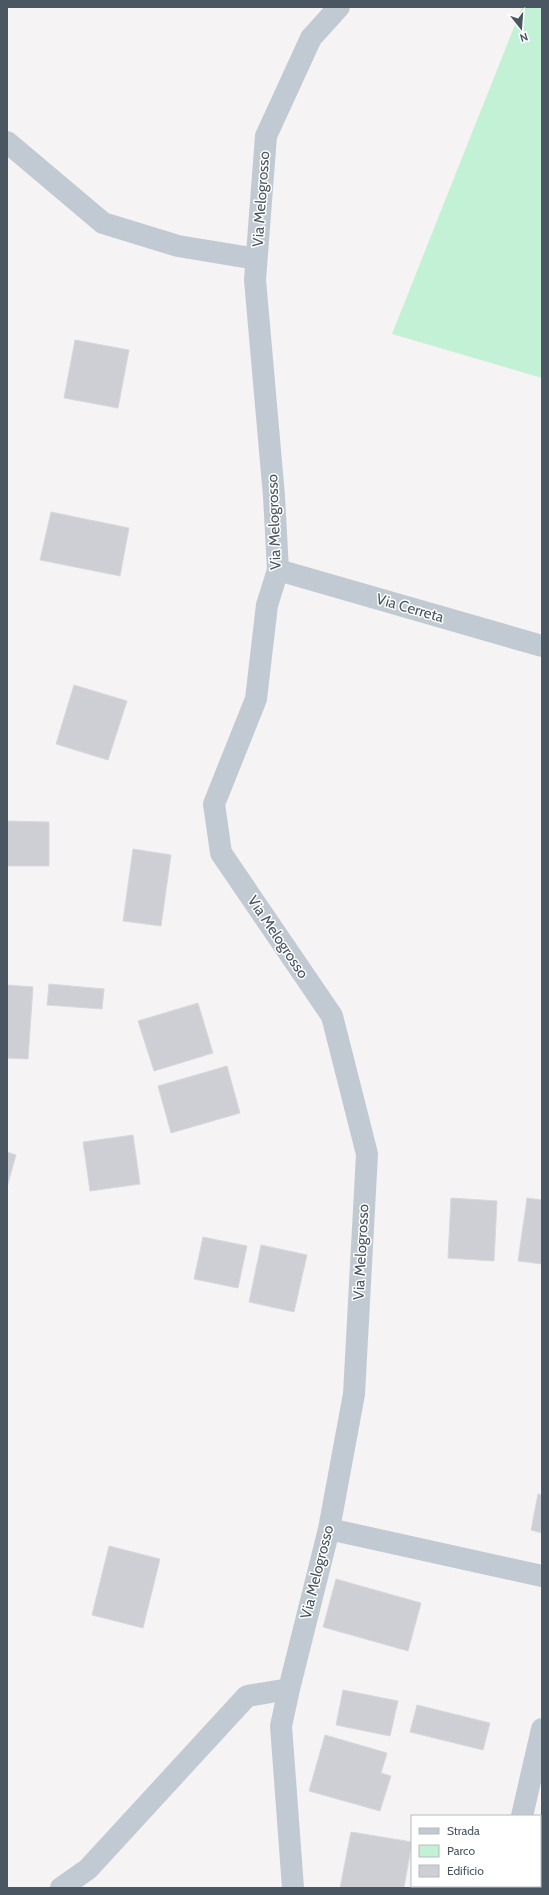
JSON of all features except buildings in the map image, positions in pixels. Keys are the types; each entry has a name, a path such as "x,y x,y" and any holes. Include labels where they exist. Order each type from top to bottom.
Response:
{"street":[{"name":"Via Melogrosso","path":"293,1888 281,1726 288,1688 329,1528 354,1394 367,1154 332,1016 222,853 214,804 256,699 267,605 278,570 274,496 254,280 266,136 311,38 339,7"},
{"path":"7,142 103,224 178,246 256,259"},
{"name":"Via Cerreta","path":"278,570 542,646"},
{"path":"329,1528 542,1576"},
{"path":"61,1888 88,1870 247,1696 288,1688"},
{"path":"522,1815 542,1729"}],"green space":[{"path":"522,7 542,7 542,378 392,334"}]}
